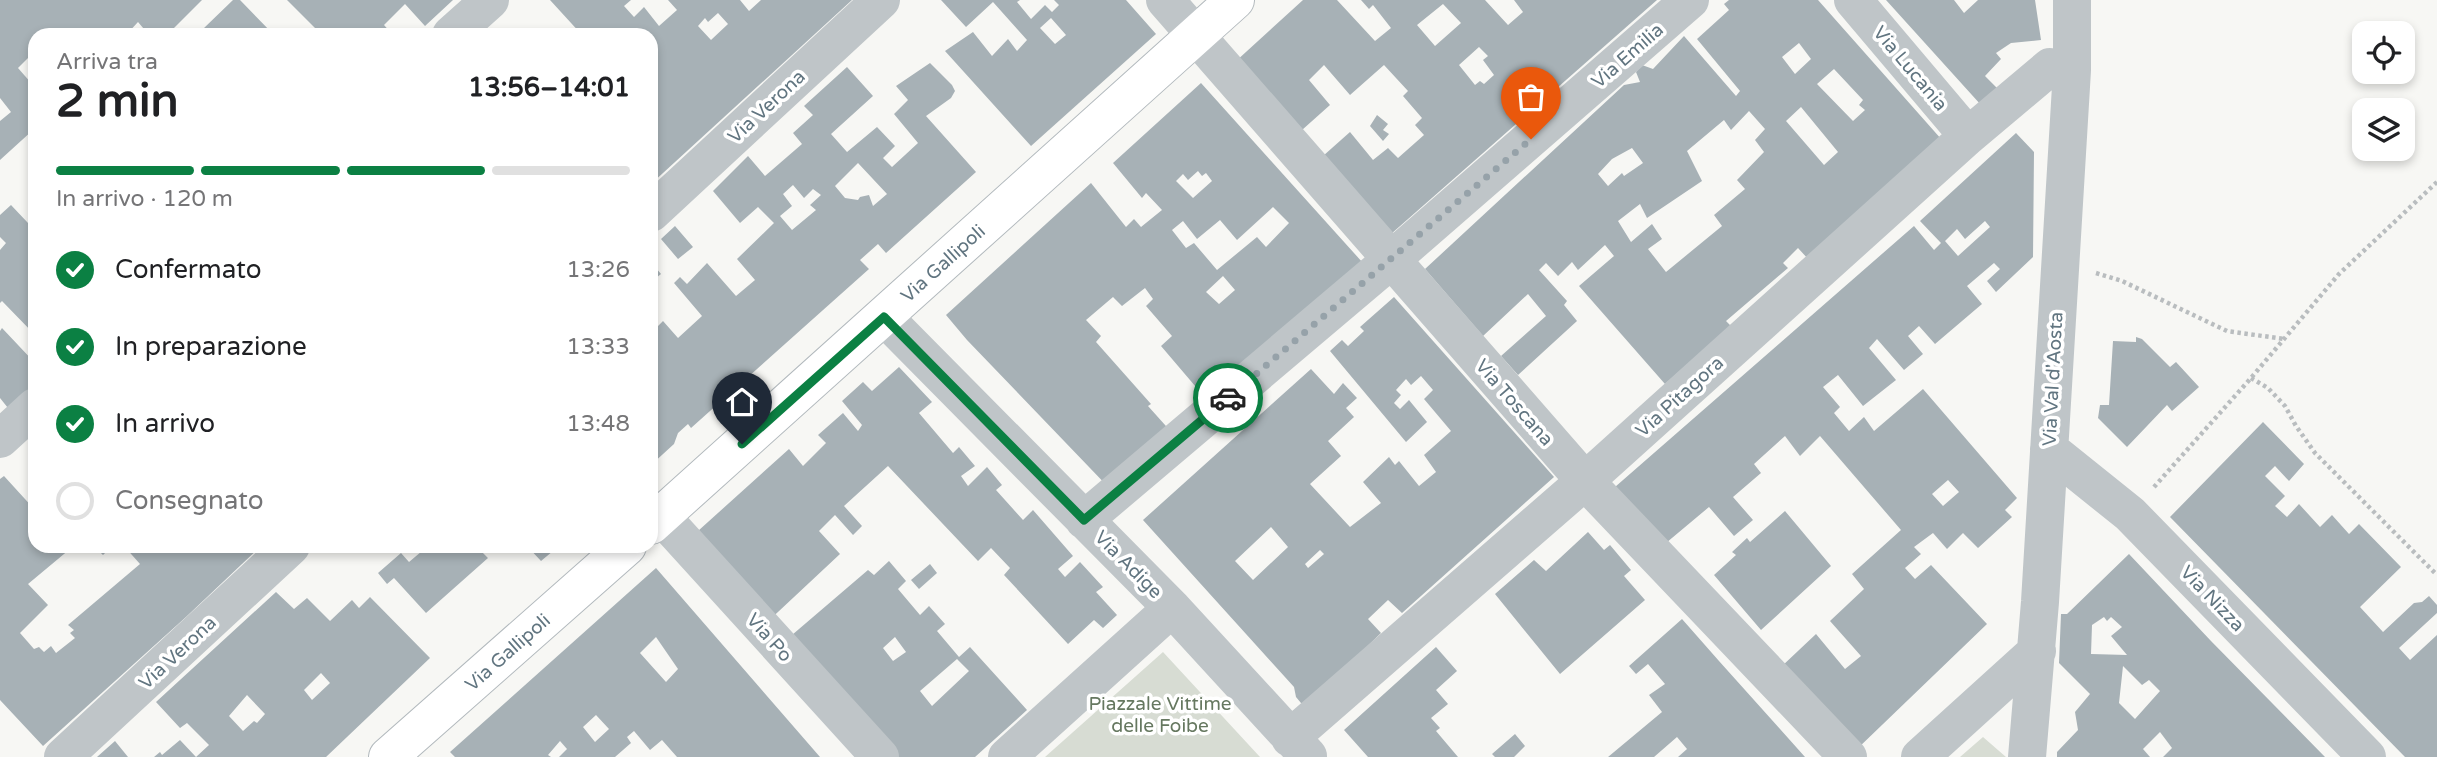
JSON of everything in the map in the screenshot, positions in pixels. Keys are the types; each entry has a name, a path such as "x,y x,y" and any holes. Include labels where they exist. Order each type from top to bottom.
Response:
{"main road":[{"name":"Via Gallipoli","path":"658,519 1235,0"},
{"name":"Via Gallipoli","path":"402,753 620,553"}],"street":[{"path":"459,28 490,0"},
{"name":"Via Verona","path":"658,206 881,0"},
{"name":"Via Toscana","path":"1165,0 1585,481 1848,757"},
{"name":"Via Emilia","path":"1084,520 1391,260 1690,0"},
{"name":"Via Lucania","path":"1853,0 1968,136"},
{"name":"Via Val d'Aosta","path":"2027,757 2037,651 2072,70 2072,0"},
{"name":"Via Pitagora","path":"1300,747 1585,481 1968,136 2050,67 2072,70"},
{"name":"Via Adige","path":"884,317 1172,608 1300,747"},
{"path":"0,439 28,413"},
{"name":"Via Nizza","path":"2049,449 2130,514 2367,757"},
{"name":"Via Po","path":"658,523 880,757"},
{"name":"Via Verona","path":"63,757 283,553"},
{"path":"1007,757 1172,608"},
{"path":"1920,757 2037,651"}],"path":[{"path":"2130,514 2339,274 2437,182"},
{"path":"2059,261 2122,281 2227,331 2284,339"},
{"path":"2251,378 2268,388 2285,406 2295,426 2315,453 2437,575"}],"green space":[{"name":"Piazzale Vittime delle Foibe","path":"1163,652 1260,757 1045,757"},
{"path":"1983,737 2006,757 1960,757"}],"building":[{"path":"0,0 202,0 174,28 143,28 138,22 132,28 28,28 28,58 18,68 28,79 28,135 0,160 0,121 11,112 0,98"},
{"path":"233,0 240,0 267,28 204,28"},
{"path":"287,0 453,0 425,26 405,4 384,25 387,28 315,28"},
{"path":"550,0 631,0 624,6 634,17 644,7 659,26 677,10 668,0 740,0 749,11 761,0 852,0 658,178 658,28 576,28","holes":["718,13 728,24 711,40 698,26 705,18 708,22"]},
{"path":"941,0 1020,0 1017,2 1031,19 1045,5 1052,12 1059,5 1054,0 1126,0 1156,34 1031,146 945,51 973,32 992,56 1008,39 1017,51 1027,40 993,2 966,27","holes":["1051,18 1066,35 1055,44 1040,28"]},
{"path":"1303,0 1337,0 1375,41 1391,28 1373,5 1369,9 1361,0 1485,0 1508,25 1523,12 1514,0 1657,0 1391,234 1323,156 1350,132 1373,160 1388,148 1398,158 1424,135 1415,125 1422,118 1403,96 1408,91 1384,65 1350,95 1324,65 1309,80 1330,105 1302,130 1235,62","holes":["1443,4 1461,23 1435,46 1417,25","1479,47 1488,56 1483,60 1494,75 1484,84 1480,81 1475,85 1459,65"]},
{"path":"1729,0 1818,0 1942,140 1809,260 1798,248 1783,263 1788,268 1726,321 1731,326 1665,384 1579,286 1614,256 1605,245 1578,270 1572,262 1558,276 1546,263 1539,270 1567,301 1564,305 1577,321 1518,375 1501,356 1546,316 1528,294 1483,336 1425,269 1624,85 1640,82 1636,72 1642,65 1653,69 1684,36 1736,96 1740,91 1697,39 1729,10 1724,4","holes":["1799,43 1811,59 1795,74 1782,57","1834,69 1863,100 1859,105 1865,110 1853,121 1817,84","1801,107 1838,152 1824,165 1786,121","1749,111 1765,129 1755,140 1764,152 1737,180 1745,189 1714,215 1722,226 1666,272 1648,249 1662,239 1652,224 1631,242 1618,221 1640,204 1647,218 1702,181 1687,151 1724,120 1731,130","1632,148 1643,163 1624,176 1622,173 1608,186 1598,174 1612,159"]},
{"path":"1886,0 1954,0 1964,13 1978,0 2035,0 2041,40 2011,43 1996,53 2001,59 1985,76 1998,89 1981,105"},
{"path":"930,63 955,91 951,98 926,116 976,172 886,253 878,244 860,260 869,269 691,428 688,424 678,433 674,444 658,459 658,326 663,321 678,338 702,316 674,283 680,277 687,284 707,263 736,296 755,280 737,259 774,223 758,207 740,223 713,191 748,156 765,176 802,144 793,133 813,115 804,106 847,67 873,96 831,134 847,152 877,127 895,146 883,158 892,167 918,143 894,114 908,100 896,86","holes":["858,163 887,194 873,206 869,195 858,200 845,198 835,186","793,185 804,198 813,189 821,195 810,205 816,210 792,230 780,216 792,206 783,194"]},
{"path":"1201,83 1363,263 1207,400 1161,346 1172,336 1146,306 1153,299 1145,288 1122,306 1113,297 1086,320 1101,336 1096,342 1151,404 1148,406 1174,435 1113,492 946,315 1091,183 1126,227 1134,219 1141,227 1162,210 1146,193 1142,198 1113,163","holes":["1198,171 1202,176 1206,173 1212,181 1193,198 1176,181 1183,174 1188,180","1273,207 1289,223 1266,247 1257,237 1217,270 1194,243 1186,248 1172,230 1183,221 1197,239 1220,220 1237,240","1223,276 1235,290 1219,304 1206,292"]},
{"path":"1377,115 1388,124 1383,130 1389,134 1383,141 1370,126"},
{"path":"2016,133 2034,152 2033,257 1996,292 1987,281 2000,269 1994,263 1967,286 1982,304 1935,344 1919,326 1908,336 1923,354 1904,370 1877,339 1869,348 1896,380 1863,406 1838,375 1823,387 1840,407 1834,413 1849,431 1864,417 1874,431 1923,389 2017,498 2005,510 2012,517 1978,548 1963,533 1947,549 1933,533 1914,547 1921,554 1905,568 1915,579 1931,565 1987,624 1856,750 1781,667 1816,634 1845,669 1861,656 1830,621 1864,589 1852,574 1901,530 1820,436 1800,456 1785,436 1754,464 1761,473 1733,497 1753,520 1734,536 1709,507 1666,543 1615,487 1914,226 1934,250 1941,243 1920,221","holes":["1985,221 1990,227 1958,256 1945,241 1957,229 1965,239","1948,480 1959,492 1943,506 1932,494"]},
{"path":"11,205 28,223 28,328 2,301 0,303 0,250 6,243 0,237 0,215"},
{"path":"675,226 693,247 678,259 661,239"},
{"path":"1394,297 1554,477 1402,613 1388,600 1368,619 1381,633 1309,703 1301,703 1296,697 1294,687 1143,520 1311,369 1334,394 1343,383 1357,398 1346,408 1354,417 1328,441 1341,456 1310,484 1350,527 1381,503 1363,482 1389,457 1395,465 1399,461 1419,486 1436,472 1424,455 1451,431 1424,399 1433,390 1421,376 1411,385 1406,379 1396,390 1401,395 1394,403 1400,409 1409,400 1427,422 1406,442 1330,351 1342,340 1348,346 1364,331 1360,327","holes":["1271,527 1288,547 1253,580 1235,561","1320,550 1324,554 1308,568 1305,564"]},
{"path":"2,328 28,356 28,390 8,408 0,398"},
{"path":"2136,337 2142,339 2170,367 2176,362 2199,387 2172,411 2167,405 2127,447 2098,418 2100,405 2109,405 2113,341 2136,342"},
{"path":"899,367 932,402 919,413 953,453 959,447 975,466 961,476 968,486 987,467 1002,485 996,490 1023,520 1033,510 1073,556 1058,569 1065,577 1080,562 1103,587 1096,592 1117,615 1103,628 1094,620 1068,644 1004,575 1010,568 991,548 978,561 888,466 844,506 862,526 853,535 835,515 819,531 840,554 763,626 688,540 789,449 803,466 826,443 818,435 843,413 858,431 862,425 842,401 863,382 872,391"},
{"path":"2263,422 2304,464 2289,481 2275,466 2265,476 2285,496 2275,506 2287,517 2299,504 2320,527 2332,515 2349,534 2359,524 2401,567 2360,607 2383,632 2414,603 2422,602 2429,596 2437,605 2437,613 2399,648 2410,660 2437,635 2437,757 2405,757 2170,517"},
{"path":"4,476 28,502 28,553 65,553 28,584 48,605 20,633 34,649 39,647 44,652 51,646 56,653 75,638 70,633 74,630 68,625 140,564 130,553 254,553 43,746 0,700 0,479"},
{"path":"1785,511 1831,566 1761,630 1714,575 1736,555 1732,552 1747,538 1750,542"},
{"path":"1588,532 1604,550 1610,545 1631,570 1624,576 1645,600 1560,674 1495,594 1534,560 1546,571"},
{"path":"401,553 409,562 420,553 483,553 488,558 426,613 394,578 387,584 378,573"},
{"path":"534,553 551,553 541,561"},
{"path":"2129,554 2325,757 2163,757 2172,748 2160,732 2143,749 2150,757 2057,757 2057,752 2078,730 2075,712 2090,694 2059,663 2061,614 2067,614","holes":["2104,617 2107,621 2111,617 2122,627 2111,636 2127,655 2091,654 2092,625","2123,666 2142,685 2149,680 2160,691 2135,719 2119,703"]},
{"path":"889,561 906,581 898,589 920,615 929,606 945,624 937,631 959,657 970,647 1027,710 975,757 888,757 792,635 868,570 874,575","holes":["895,637 906,652 893,661 883,648","957,659 969,671 932,706 920,691"]},
{"path":"930,564 937,573 919,589 911,580"},
{"path":"656,568 820,757 677,757 662,740 650,750 634,731 627,737 631,743 615,757 559,757 567,749 560,741 548,755 551,757 455,757 450,752","holes":["656,637 678,669 666,682 640,653","596,715 609,729 595,742 583,727"]},
{"path":"276,592 294,609 307,598 330,621 352,600 359,608 370,597 430,658 326,757 196,757 209,745 187,723 180,728 156,702","holes":["321,673 330,683 312,700 304,690","247,695 265,714 257,723 254,721 243,731 229,716"]},
{"path":"1682,619 1805,757 1678,757 1687,749 1677,737 1654,757 1608,757 1662,712 1649,695 1665,684 1648,664 1636,674 1629,666"},
{"path":"1436,647 1457,671 1436,690 1448,704 1431,718 1440,728 1436,731 1458,757 1368,757 1344,730"},
{"path":"1515,734 1525,746 1514,757 1495,757 1492,754"},
{"path":"180,740 196,757 154,757 160,752 162,755"},
{"path":"115,741 128,757 97,757"}],"way so far":[{"path":"1228,398 1531,139"}],"route":[{"path":"742,444 884,317 1084,520 1228,398"}]}
